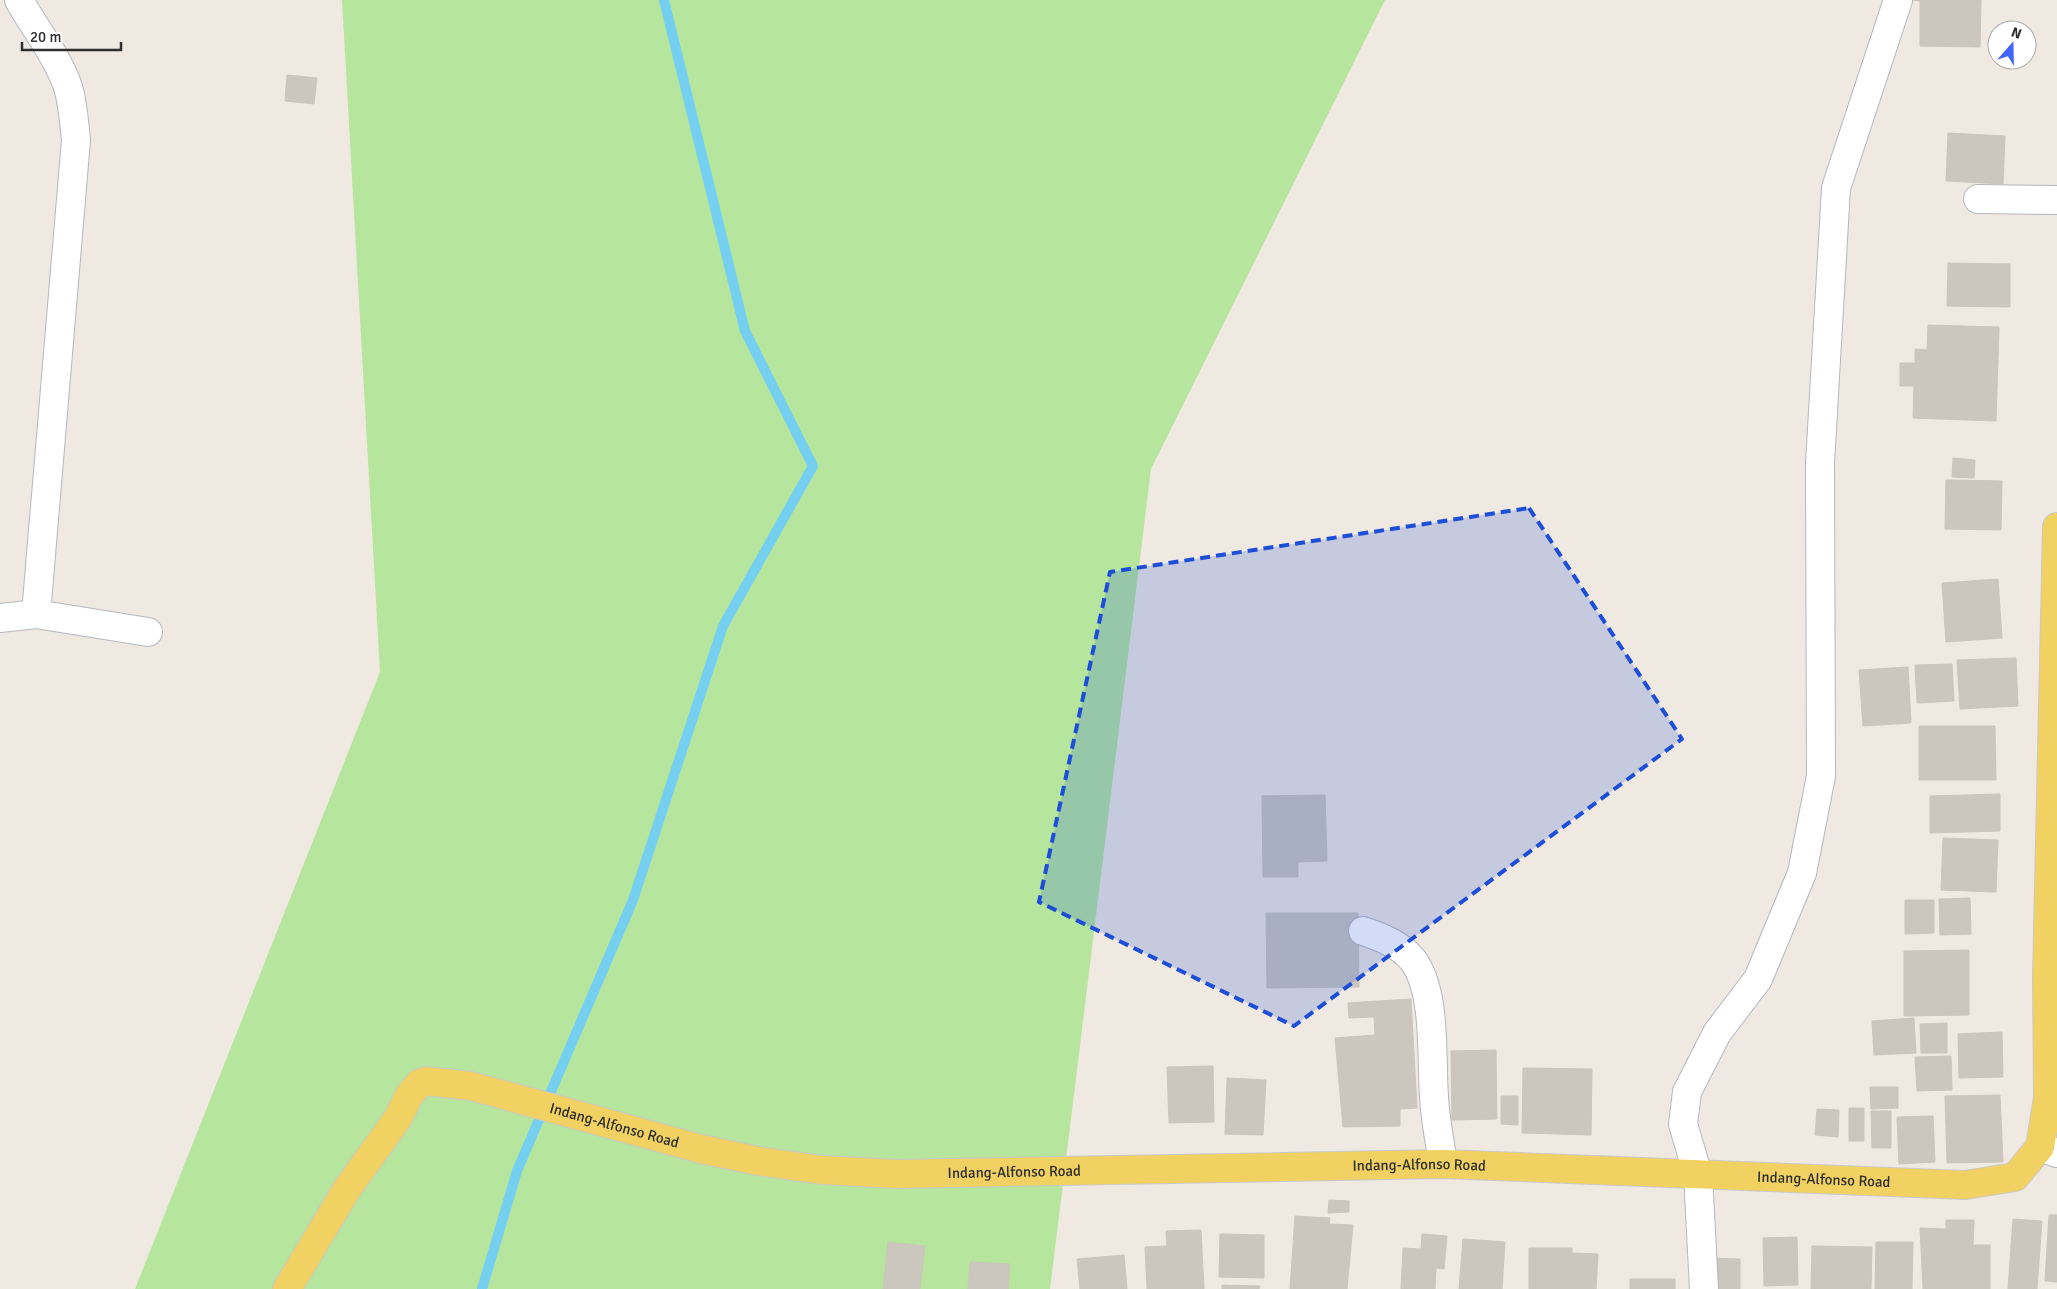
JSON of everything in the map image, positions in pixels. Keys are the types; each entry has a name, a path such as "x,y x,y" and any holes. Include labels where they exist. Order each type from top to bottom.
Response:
{"main road":[{"name":"Indang-Alfonso Road","path":"287,1289 347,1189 398,1118 414,1088 426,1081 471,1086 583,1114 701,1148 758,1161 822,1170 897,1174 1443,1164 1965,1185 2015,1177 2049,1150 2048,1098 2053,889 2057,527"}],"street":[{"path":"19,0 45,40 68,87 74,112 76,140 36,614"},
{"path":"1704,1289 1698,1175 1683,1124 1687,1092 1717,1033 1758,979 1802,873 1821,776 1820,463 1836,188 1898,0"},
{"path":"1978,199 2057,200"},
{"path":"0,618 36,614 148,632"},
{"path":"1363,931 1387,939 1412,960 1426,989 1432,1031 1434,1098 1443,1164"}],"highlighted area":[{"path":"1529,508 1682,739 1294,1026 1039,902 1110,572"}],"green space":[{"path":"342,0 1385,0 1151,469 1050,1289 135,1289 380,672"}],"building":[{"path":"1913,0 1981,0 1980,47 1920,46 1920,1"},
{"path":"287,75 317,78 314,104 285,101"},
{"path":"1948,133 2005,136 2003,184 1946,181"},
{"path":"1948,263 2010,264 2010,307 1947,306"},
{"path":"1928,325 1999,327 1996,421 1913,418 1914,386 1900,386 1900,363 1915,363 1915,349 1927,350"},
{"path":"1953,458 1975,460 1974,478 1952,477"},
{"path":"1946,480 2002,481 2001,530 1945,529"},
{"path":"1998,579 2002,638 1946,642 1942,583"},
{"path":"2016,658 2018,706 1960,709 1957,660"},
{"path":"1952,664 1954,701 1917,703 1915,665"},
{"path":"1908,667 1911,723 1863,726 1859,670"},
{"path":"1919,726 1995,726 1996,780 1919,780"},
{"path":"2000,794 2000,831 1930,833 1930,796"},
{"path":"1325,795 1327,861 1298,862 1298,877 1263,877 1262,796"},
{"path":"1943,838 1998,840 1996,892 1941,890"},
{"path":"1970,898 1971,934 1940,935 1939,899"},
{"path":"1905,900 1934,900 1934,933 1905,934"},
{"path":"1266,913 1358,913 1359,987 1267,988"},
{"path":"1969,950 1969,1015 1904,1016 1904,951"},
{"path":"1411,999 1417,1108 1400,1109 1400,1126 1343,1127 1335,1038 1375,1035 1374,1017 1349,1018 1348,1003"},
{"path":"1914,1018 1916,1053 1874,1055 1872,1021"},
{"path":"1947,1023 1947,1053 1921,1053 1920,1024"},
{"path":"2002,1032 2003,1077 1959,1078 1958,1034"},
{"path":"1496,1050 1497,1119 1452,1120 1451,1051"},
{"path":"1951,1056 1952,1090 1917,1091 1915,1057"},
{"path":"1213,1066 1214,1122 1169,1123 1167,1067"},
{"path":"1523,1068 1592,1069 1591,1135 1522,1133"},
{"path":"1227,1078 1266,1080 1263,1135 1225,1134"},
{"path":"1870,1087 1898,1087 1898,1108 1871,1109"},
{"path":"2000,1095 2003,1162 1947,1163 1945,1096"},
{"path":"1501,1096 1518,1096 1518,1125 1501,1124"},
{"path":"1849,1108 1864,1108 1864,1141 1849,1141"},
{"path":"1817,1109 1839,1110 1838,1137 1815,1135"},
{"path":"1871,1111 1891,1111 1891,1148 1872,1148"},
{"path":"1933,1116 1935,1162 1899,1164 1897,1117"},
{"path":"1329,1200 1349,1201 1349,1212 1328,1213"},
{"path":"2049,1215 2057,1215 2057,1282 2045,1281"},
{"path":"1295,1216 1330,1218 1329,1224 1353,1225 1347,1289 1290,1289"},
{"path":"2013,1219 2042,1221 2037,1289 2008,1289"},
{"path":"1946,1220 1974,1220 1973,1245 1990,1245 1990,1289 1923,1289 1920,1228 1946,1229"},
{"path":"1201,1230 1204,1289 1147,1289 1145,1247 1167,1246 1166,1231"},
{"path":"1220,1234 1264,1235 1264,1278 1219,1277"},
{"path":"1422,1234 1447,1236 1444,1269 1436,1268 1435,1289 1401,1289 1403,1248 1421,1249"},
{"path":"1797,1237 1798,1285 1764,1286 1763,1238"},
{"path":"1463,1239 1505,1242 1502,1289 1459,1289"},
{"path":"888,1242 925,1246 920,1289 883,1289"},
{"path":"1876,1242 1913,1242 1912,1289 1875,1289"},
{"path":"1812,1246 1872,1247 1871,1289 1811,1289"},
{"path":"1529,1248 1572,1248 1572,1253 1598,1254 1596,1289 1529,1289"},
{"path":"1124,1255 1127,1289 1080,1289 1077,1259"},
{"path":"1706,1258 1740,1259 1740,1289 1706,1289"},
{"path":"970,1262 1010,1264 1008,1289 968,1289"},
{"path":"1630,1279 1675,1279 1675,1289 1630,1289"},
{"path":"1222,1285 1260,1286 1259,1289 1222,1289"}],"waterway":[{"path":"482,1289 517,1171 633,900 723,626 813,466 745,331 664,0"}]}
